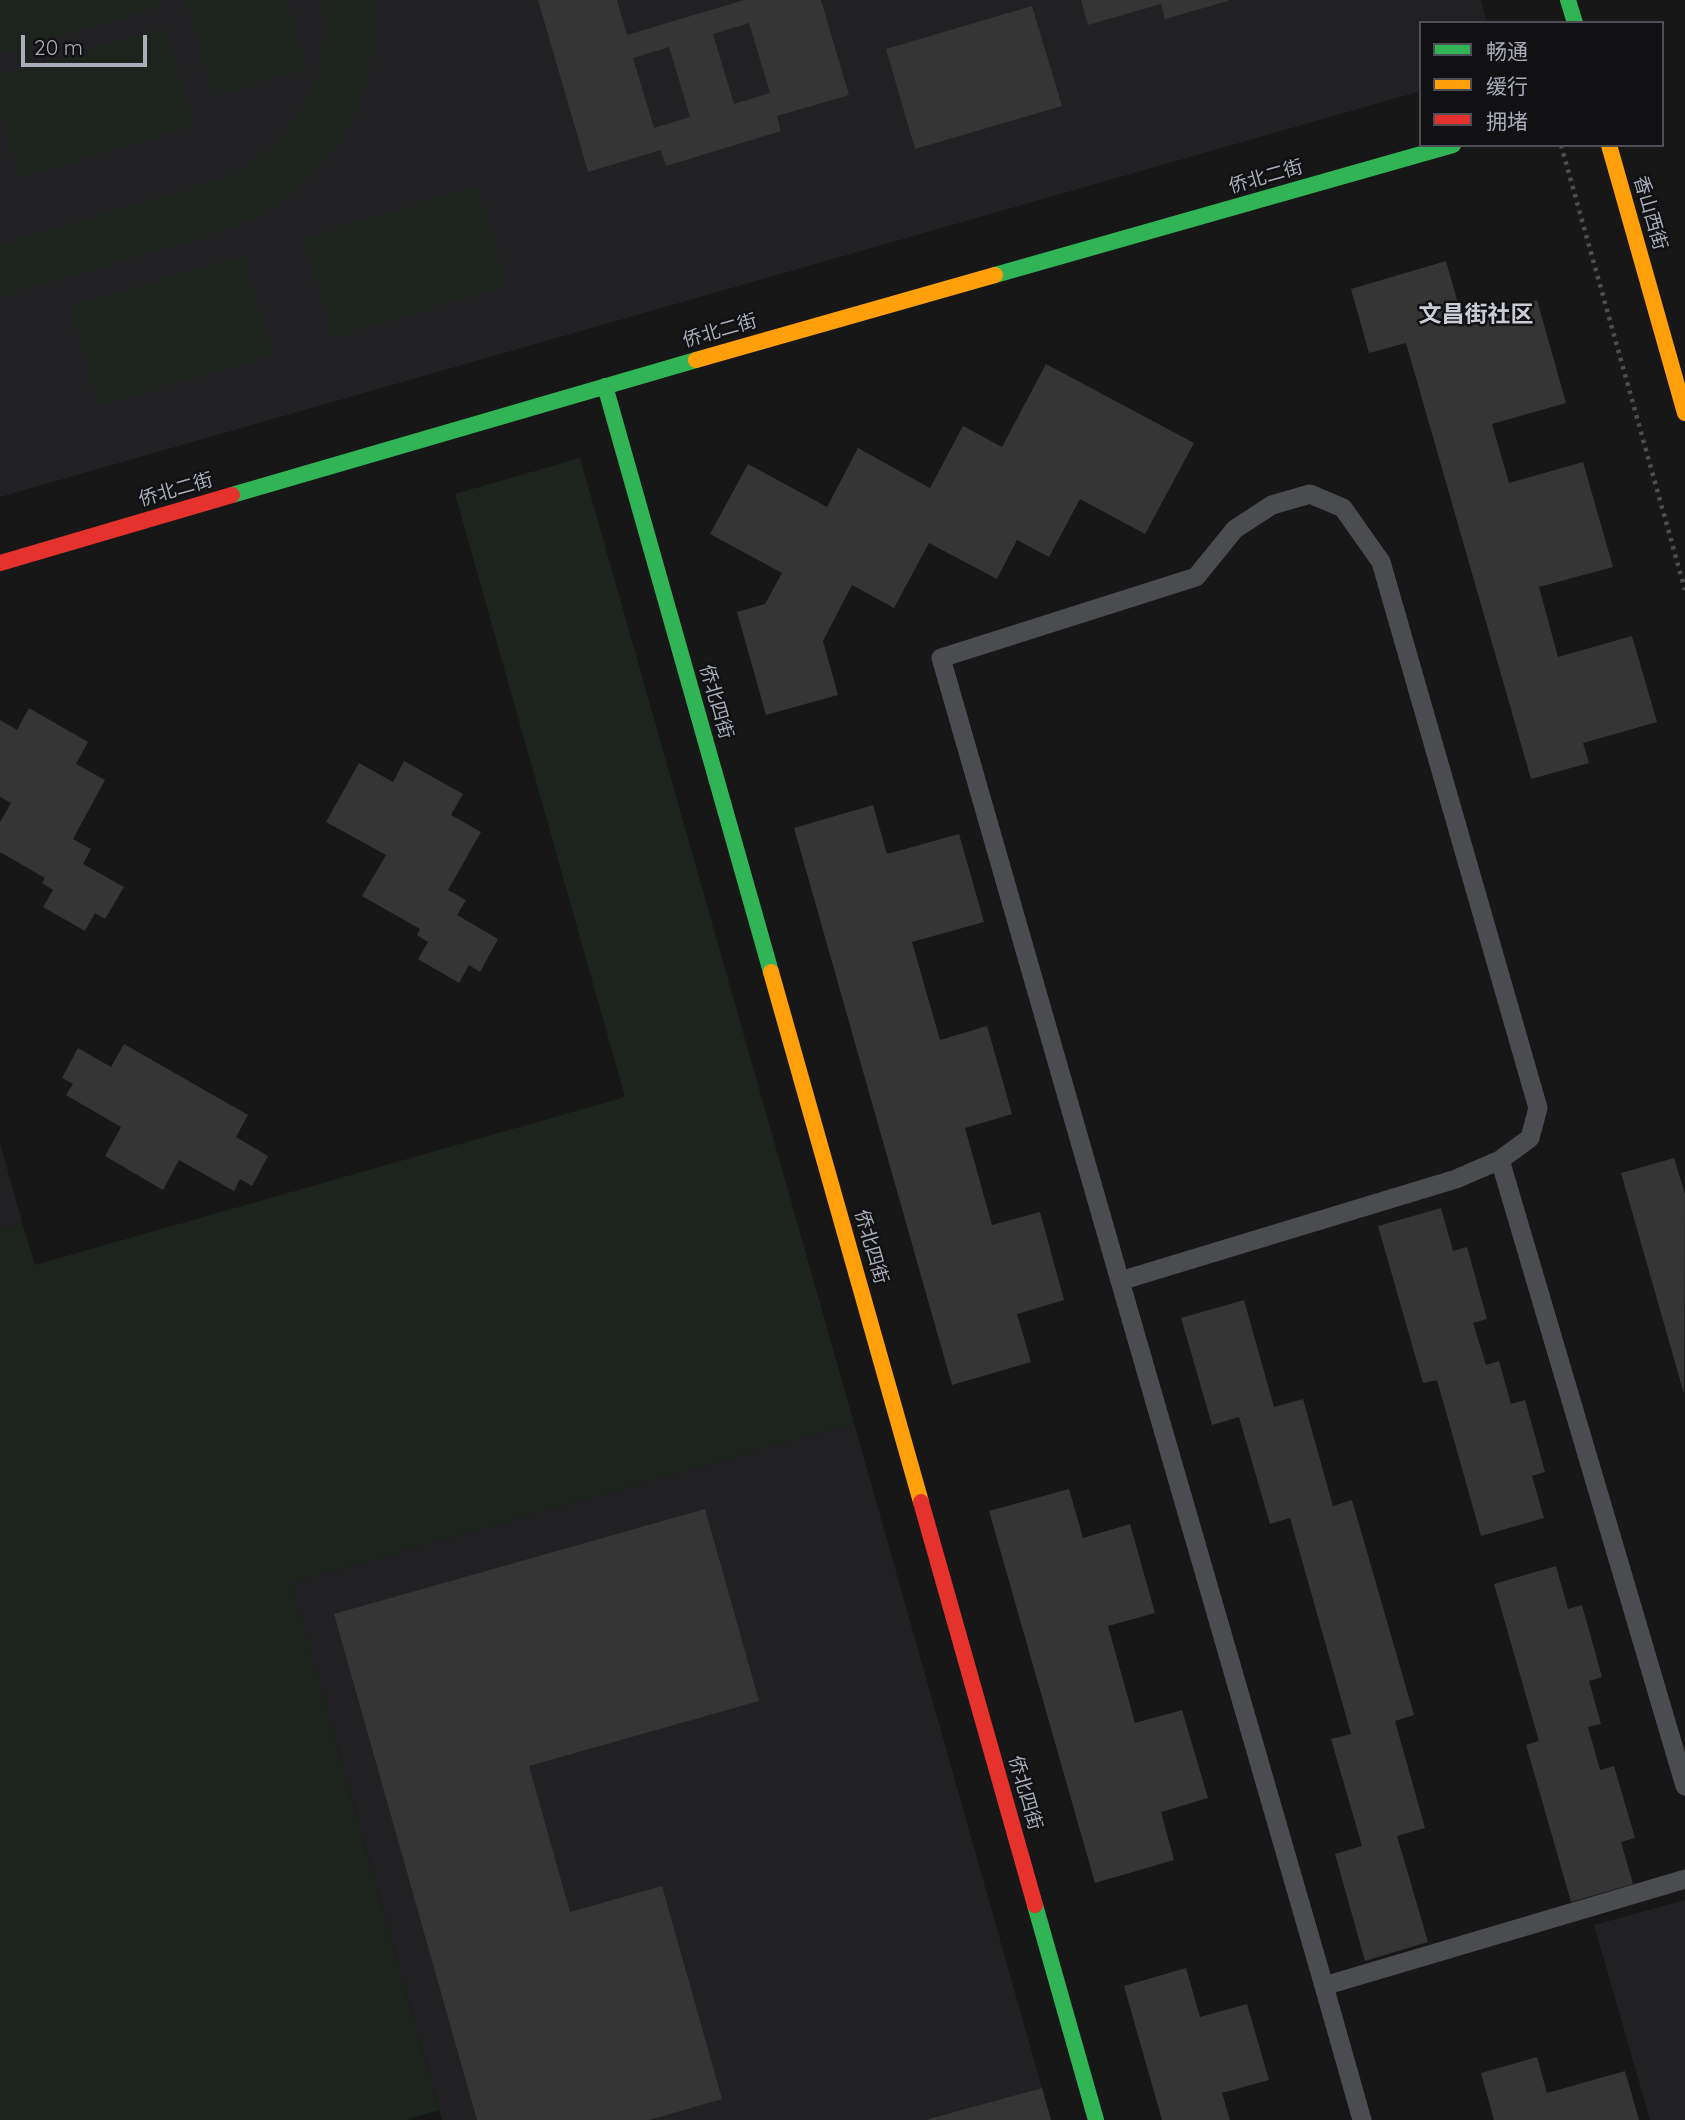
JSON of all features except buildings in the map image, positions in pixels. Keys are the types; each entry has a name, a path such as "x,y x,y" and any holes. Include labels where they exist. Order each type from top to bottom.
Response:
{"street":[{"path":"1568,0 1574,21"},
{"name":"侨北二街","path":"0,564 605,386 1446,147"},
{"name":"香山西街","path":"1610,147 1685,413"},
{"name":"侨北四街","path":"605,386 1096,2120"}],"lane":[{"path":"1120,1281 1456,1179 1500,1160 1530,1138 1538,1108 1381,562 1343,508 1310,494 1272,505 1236,529 1196,577 941,658 1120,1281 1324,1986 1362,2120"},
{"path":"1500,1160 1685,1786"},
{"path":"1324,1986 1685,1879"}],"path":[{"path":"1562,147 1685,590"}],"shaded area":[{"path":"0,0 1481,0 1486,21 1419,21 1419,92 0,497"},
{"path":"0,0 157,0 159,7 0,54"},
{"path":"185,0 287,0 307,69 214,96"},
{"path":"323,0 374,0 374,45 366,87 349,127 325,163 294,193 259,217 221,232 0,297 0,245 204,184 235,172 263,154 286,130 305,103 318,73 324,40"},
{"path":"165,27 194,126 20,178 0,111 0,75"},
{"path":"478,186 507,286 333,338 303,238"},
{"path":"243,255 273,355 99,406 70,307"},
{"path":"580,458 854,1423 291,1583 439,2110 405,2120 0,2120 0,1229 22,1222 35,1265 625,1097 455,494"},
{"path":"0,1143 22,1222 0,1229"},
{"path":"854,1423 1051,2120 442,2120 291,1583"},
{"path":"1685,1900 1685,2120 1650,2120 1594,1925"}],"traffic: fast":[{"path":"1568,0 1574,21"},
{"path":"995,275 1446,147"},
{"path":"232,495 696,360"},
{"path":"605,386 771,972"},
{"path":"1035,1905 1096,2120"}],"traffic: slow":[{"path":"1610,147 1685,413"},
{"path":"696,360 995,275"},
{"path":"771,972 921,1502"}],"traffic: jam":[{"path":"0,563 232,495"},
{"path":"921,1502 1035,1905"}],"district":[{"name":"文昌街社区","path":"1476,315"}]}
